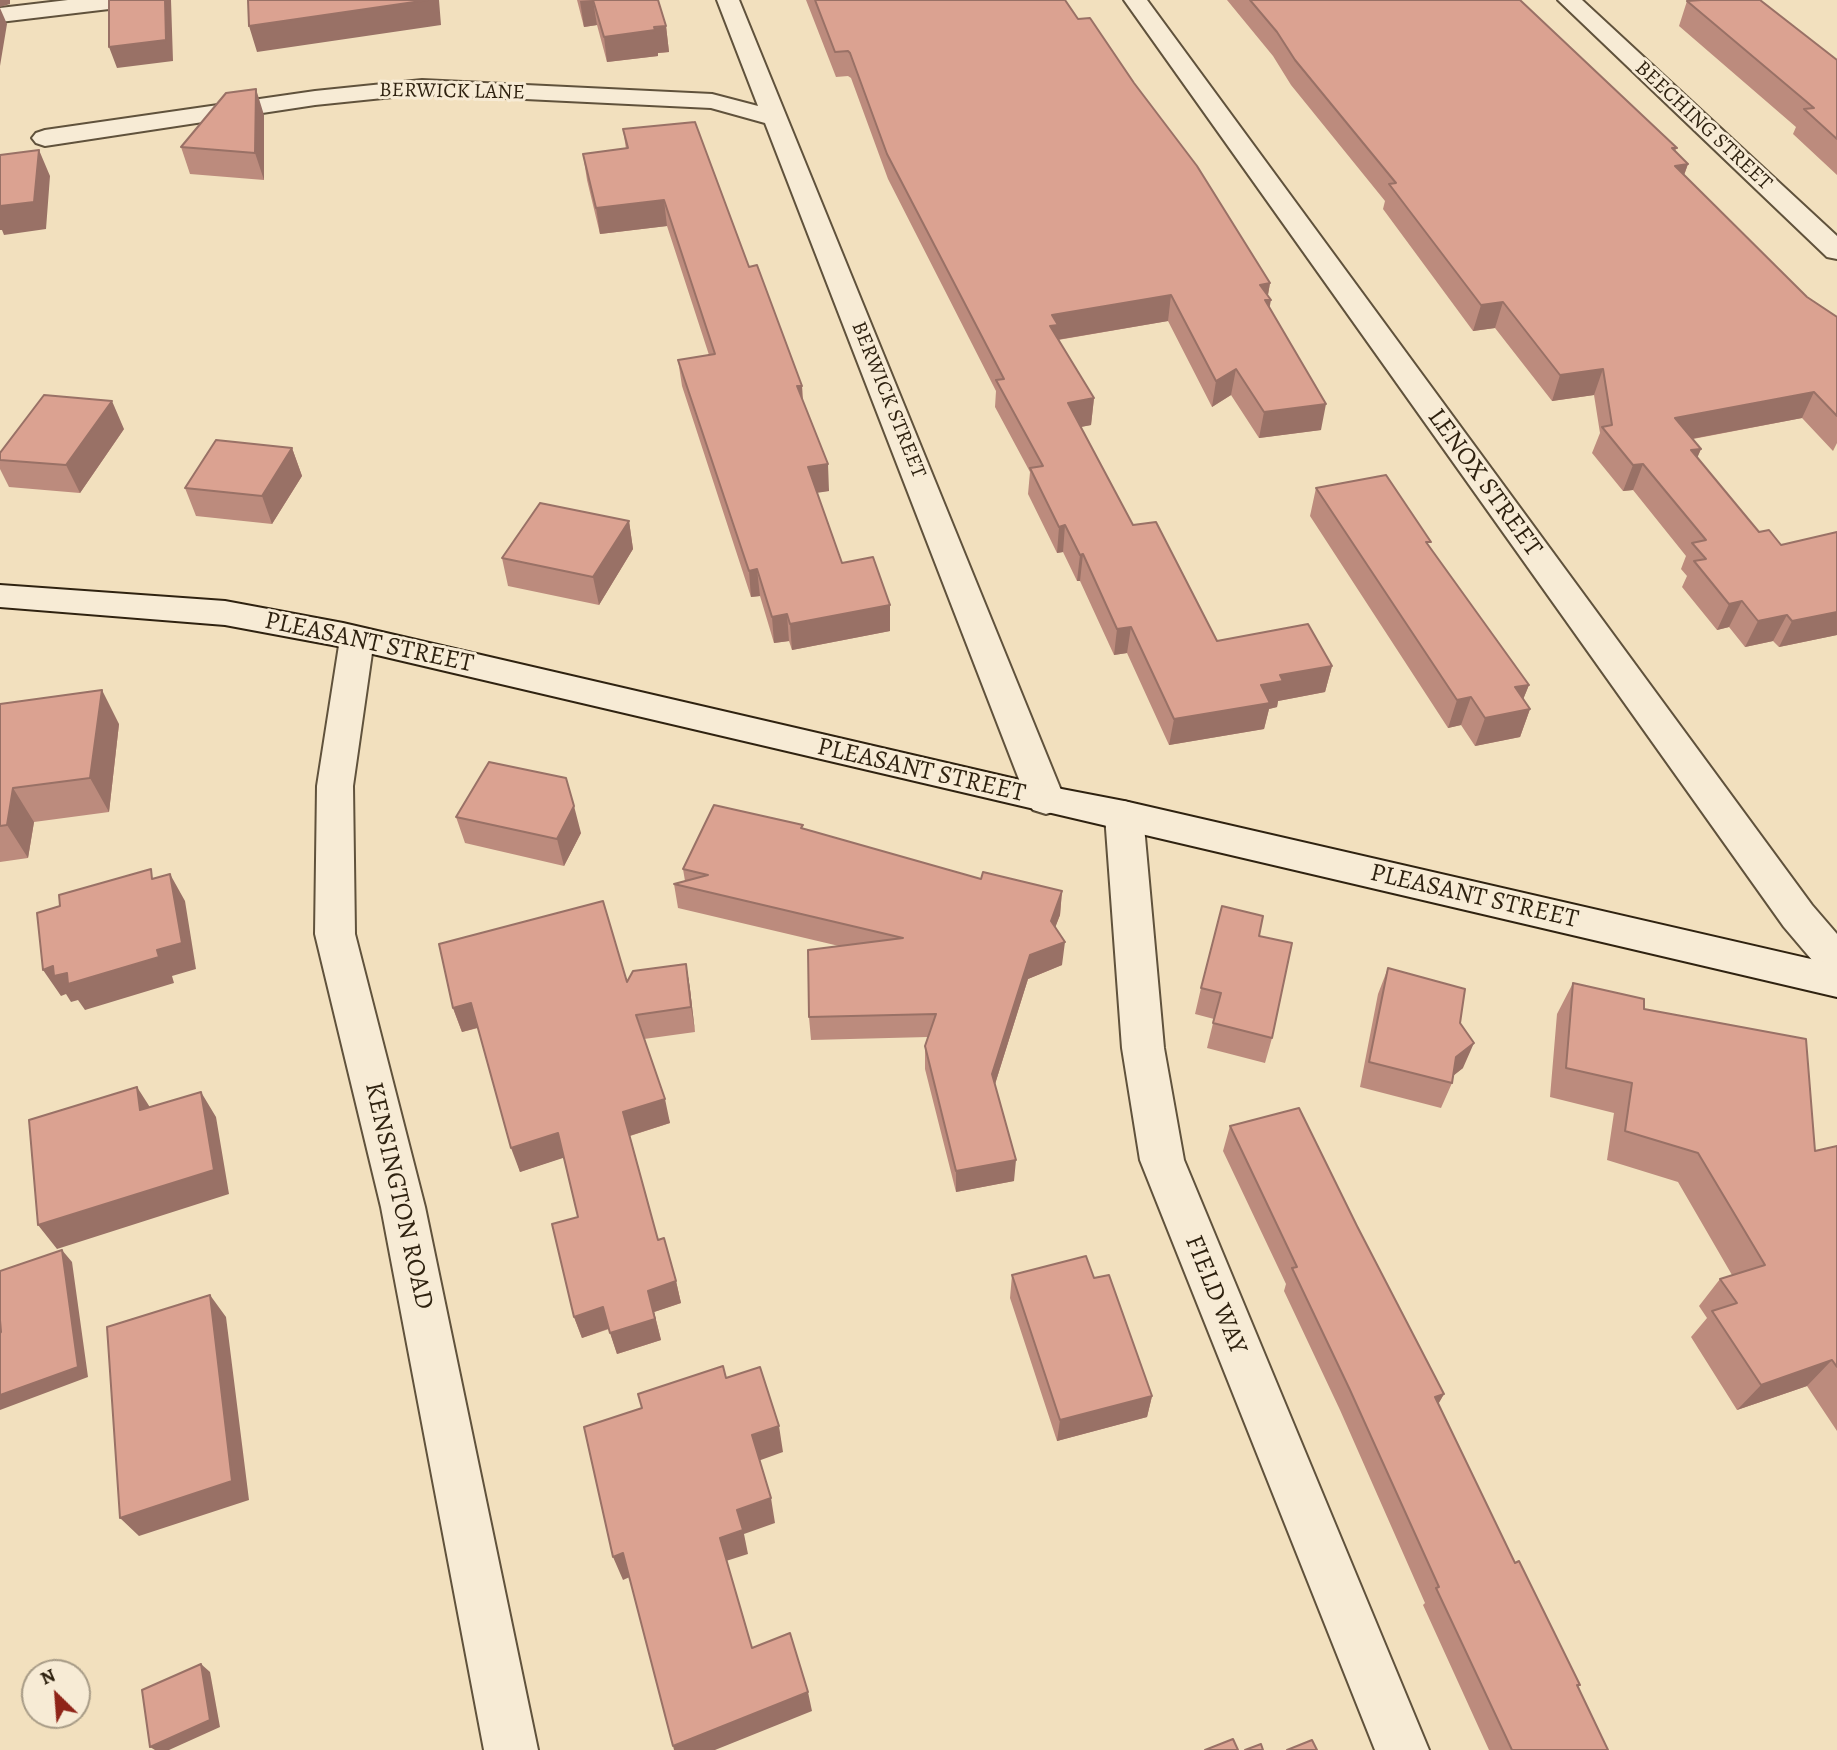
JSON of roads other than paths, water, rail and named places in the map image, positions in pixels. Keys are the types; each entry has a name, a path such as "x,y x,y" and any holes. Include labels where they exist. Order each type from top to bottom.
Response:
{"street":[{"path":"0,16 126,0"},
{"name":"BERWICK STREET","path":"728,0 1046,800"},
{"name":"LENOX STREET","path":"1135,0 1798,916 1837,962"},
{"name":"BEECHING STREET","path":"1569,0 1837,251"},
{"name":"BERWICK LANE","path":"45,138 314,98 422,87 712,101 777,119"},
{"name":"PLEASANT STREET","path":"0,596 225,613 356,639 1837,981"},
{"name":"KENSINGTON ROAD","path":"356,639 335,786 335,934 404,1207 511,1750"},
{"name":"FIELD WAY","path":"1124,815 1143,1048 1162,1160 1402,1750"}]}
